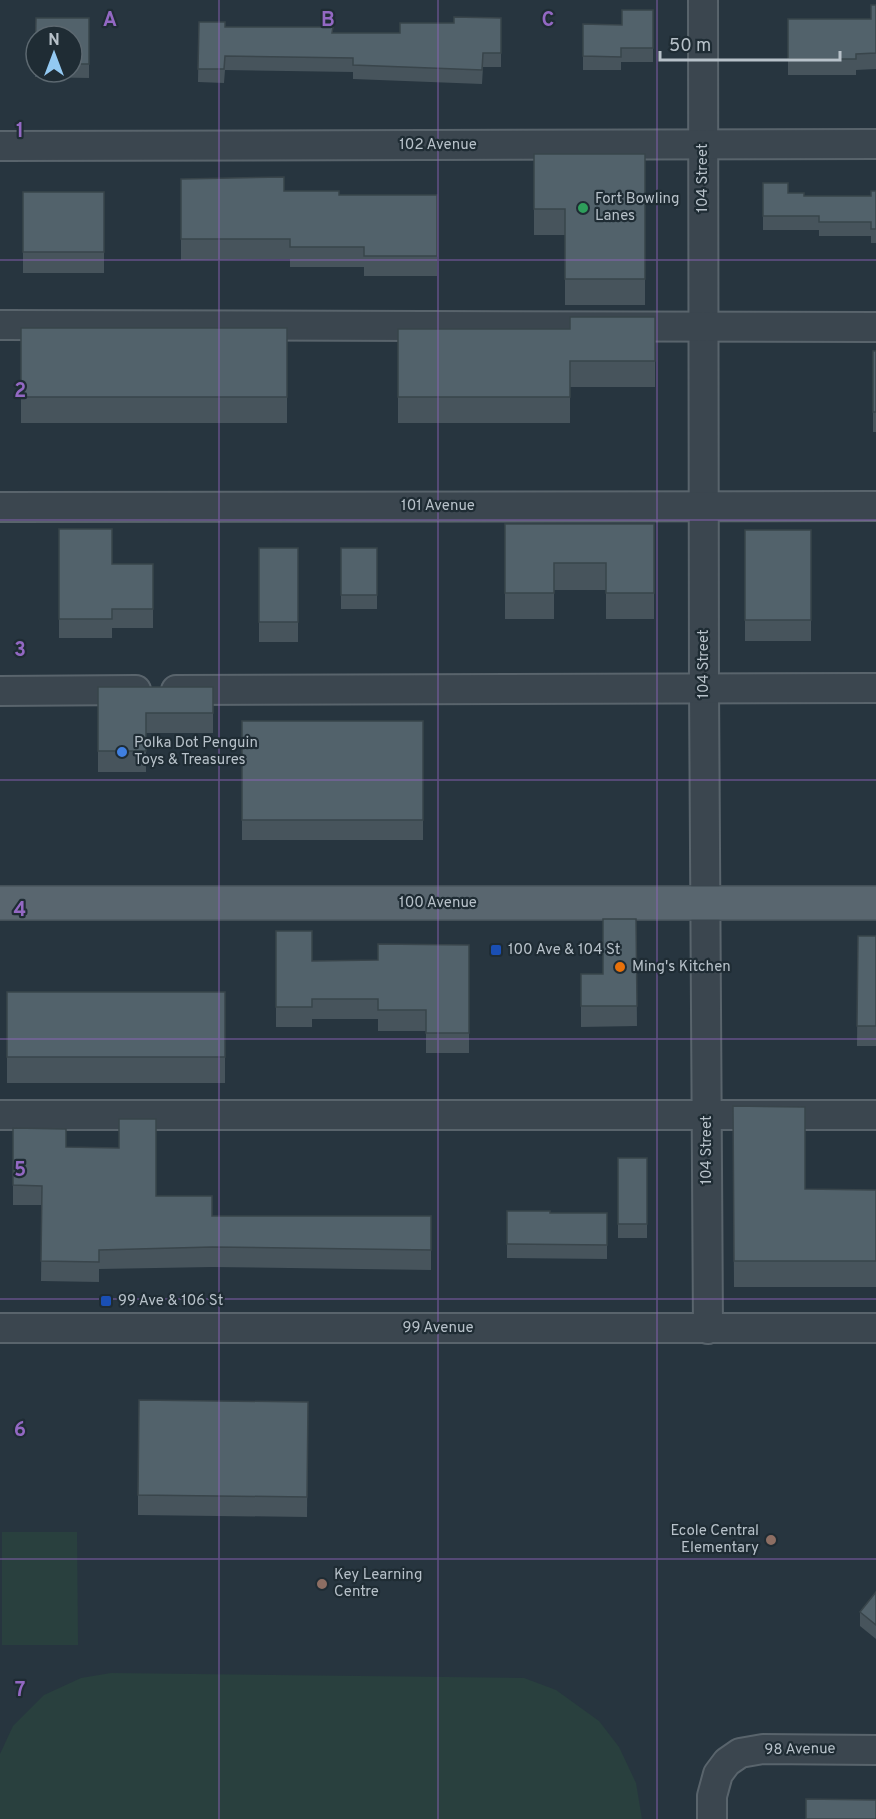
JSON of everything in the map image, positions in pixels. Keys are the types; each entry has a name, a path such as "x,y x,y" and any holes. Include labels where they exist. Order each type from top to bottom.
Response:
{"main road":[{"name":"100 Avenue","path":"0,903 876,903"}],"street":[{"name":"104 Street","path":"703,0 708,1329"},
{"name":"102 Avenue","path":"0,146 876,144"},
{"path":"0,325 876,327"},
{"name":"101 Avenue","path":"0,507 876,506"},
{"path":"0,691 876,688"},
{"path":"0,1115 876,1115"},
{"name":"99 Avenue","path":"0,1328 876,1328"},
{"name":"98 Avenue","path":"712,1819 712,1796 718,1774 727,1762 740,1753 763,1749 876,1750"}],"green space":[{"path":"2,1532 77,1532 78,1645 2,1645"},
{"path":"111,1673 524,1678 556,1690 599,1721 619,1747 636,1783 642,1819 0,1819 0,1754 13,1726 44,1695 81,1678"}],"building":[{"path":"871,5 876,5 876,53 856,54 856,59 788,59 788,19 871,19"},
{"path":"622,10 653,10 653,48 621,48 621,57 583,56 583,24 622,25"},
{"path":"454,17 501,18 501,53 483,53 482,70 353,65 353,58 225,56 224,69 198,69 199,22 225,22 225,27 333,27 332,33 400,33 400,23 454,23"},
{"path":"36,18 89,18 89,64 84,64 84,24 36,24"},
{"path":"534,154 645,154 645,279 565,279 565,209 534,209"},
{"path":"284,177 284,191 339,191 339,195 437,195 437,256 364,256 364,247 290,247 290,239 181,239 181,179"},
{"path":"763,183 788,183 788,193 804,193 804,196 871,196 871,191 876,191 876,229 871,229 871,222 819,222 819,216 763,216"},
{"path":"23,192 104,192 104,252 23,252"},
{"path":"570,317 655,317 655,361 570,361 570,397 398,397 398,329 570,329"},
{"path":"21,328 287,328 287,397 21,397"},
{"path":"873,351 876,351 876,412 873,412"},
{"path":"505,524 654,524 654,593 606,593 606,563 554,563 554,593 505,593"},
{"path":"59,529 112,529 112,564 153,564 153,609 112,609 112,619 59,619"},
{"path":"745,530 811,530 811,620 745,620"},
{"path":"259,548 298,548 298,622 259,622"},
{"path":"341,548 377,548 377,595 341,595"},
{"path":"98,687 213,687 213,713 146,713 146,751 98,751"},
{"path":"242,721 423,721 423,820 242,820"},
{"name":"Ming's Kitchen","path":"603,919 636,919 637,1006 581,1006 581,974 603,974"},
{"path":"276,931 312,931 312,961 378,960 378,944 469,945 469,1033 426,1033 426,1010 378,1010 378,999 312,999 312,1007 276,1007"},
{"path":"858,936 876,936 876,1026 857,1026"},
{"path":"7,992 225,992 225,1057 7,1057"},
{"path":"733,1106 805,1107 805,1189 876,1190 876,1261 734,1261"},
{"path":"119,1119 156,1119 156,1196 212,1196 212,1216 431,1216 431,1250 212,1247 99,1250 99,1262 41,1261 42,1186 13,1185 13,1128 66,1129 66,1147 119,1148"},
{"path":"618,1158 647,1158 647,1224 618,1224"},
{"path":"507,1211 607,1213 607,1245 507,1244"},
{"path":"139,1400 308,1402 307,1497 138,1495"},
{"path":"876,1592 876,1625 860,1612"},
{"path":"806,1799 876,1800 876,1819 806,1819"}],"place":[{"name":"Fort Bowling Lanes","path":"583,208"},
{"name":"Polka Dot Penguin Toys & Treasures","path":"122,752"},
{"name":"100 Ave & 104 St","path":"496,950"},
{"name":"Ming's Kitchen","path":"620,967"},
{"name":"99 Ave & 106 St","path":"106,1301"},
{"name":"Ecole Central Elementary","path":"771,1540"},
{"name":"Key Learning Centre","path":"322,1584"}]}
